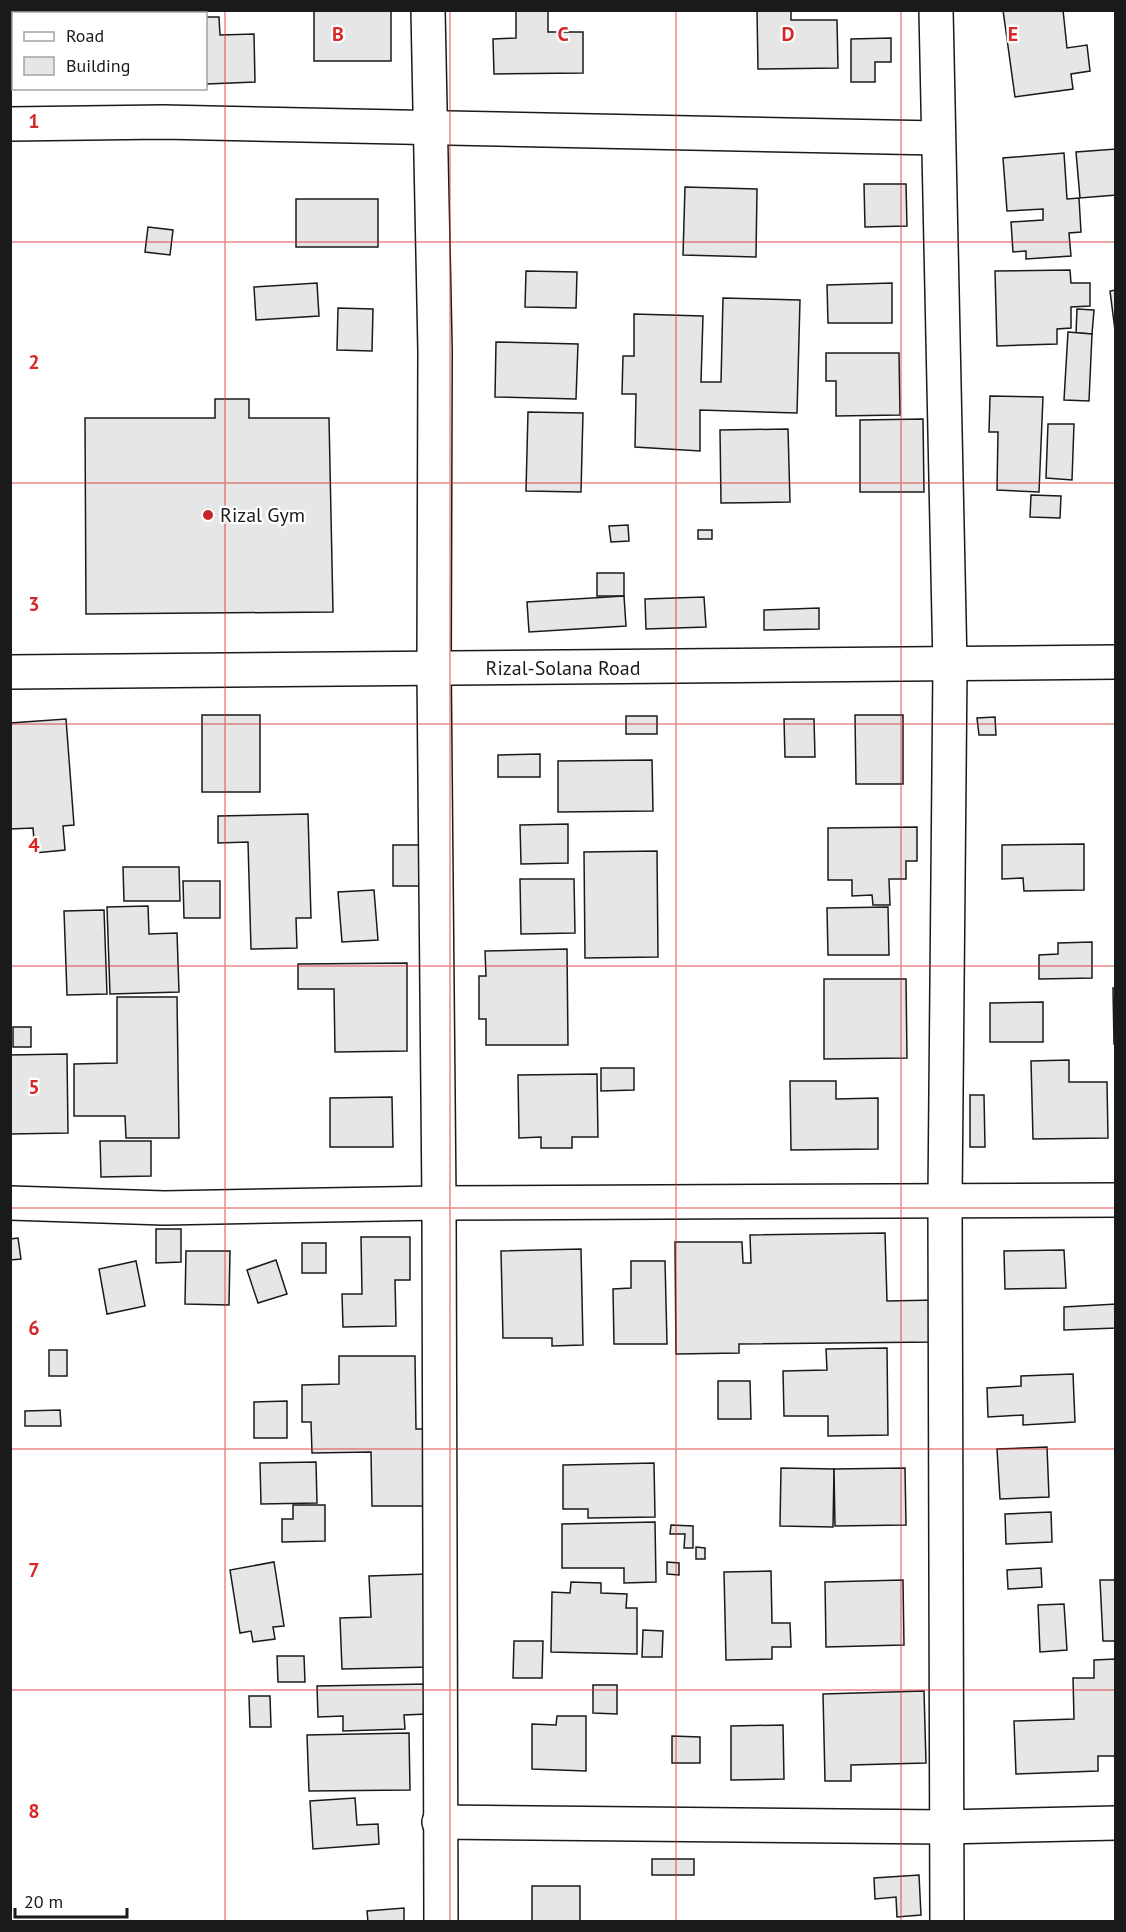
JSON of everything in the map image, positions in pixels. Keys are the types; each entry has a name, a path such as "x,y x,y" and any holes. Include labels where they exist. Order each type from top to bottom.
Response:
{"street":[{"path":"428,10 435,351 434,669 439,1203 441,1922"},
{"path":"936,10 950,666 945,1200 947,1922"},
{"path":"10,124 163,122 937,138"},
{"name":"Rizal-Solana Road","path":"10,672 950,666 1116,662"},
{"path":"10,1203 164,1208 439,1203 1116,1200"},
{"path":"439,1822 945,1827 1116,1823"}],"building":[{"path":"105,10 205,10 205,12 105,12"},
{"path":"314,10 391,10 391,61 314,61"},
{"path":"516,10 548,10 548,32 583,32 583,73 494,74 493,39 516,38"},
{"path":"757,10 791,10 791,20 837,20 838,68 758,69"},
{"path":"1003,10 1063,10 1067,48 1087,45 1090,71 1071,74 1073,89 1015,97"},
{"path":"207,17 219,17 220,35 254,34 255,82 207,84"},
{"path":"891,38 891,62 875,62 875,82 851,82 851,39"},
{"path":"1116,149 1116,195 1080,198 1076,152"},
{"path":"1064,153 1067,199 1079,198 1081,232 1069,233 1071,256 1026,259 1026,251 1013,252 1011,222 1043,220 1043,209 1007,211 1003,158"},
{"path":"864,184 906,184 907,226 865,227"},
{"path":"685,187 757,189 756,257 683,255"},
{"path":"296,199 378,199 378,247 296,247"},
{"path":"148,227 173,230 170,255 145,252"},
{"path":"1070,270 1071,283 1090,283 1090,306 1071,307 1071,328 1057,329 1057,344 997,346 995,271"},
{"path":"526,271 577,272 576,308 525,307"},
{"path":"317,283 319,316 256,320 254,287"},
{"path":"892,283 892,323 828,323 827,285"},
{"path":"1116,290 1116,338 1110,291"},
{"path":"723,298 800,300 797,413 700,410 700,451 635,447 636,394 622,394 623,356 634,356 634,314 703,316 701,382 721,382"},
{"path":"338,308 373,309 372,351 337,350"},
{"path":"1077,309 1094,310 1092,334 1076,333"},
{"path":"1068,332 1092,334 1089,401 1064,400"},
{"path":"496,342 578,344 576,399 495,397"},
{"path":"826,353 899,353 900,415 836,416 836,381 826,381"},
{"path":"990,396 1043,397 1039,492 997,490 998,432 989,432"},
{"name":"Rizal Gym","path":"215,399 249,399 249,418 329,418 333,612 86,614 85,418 215,418"},
{"path":"528,412 583,413 581,492 526,491"},
{"path":"923,419 924,492 860,492 860,420"},
{"path":"1048,424 1074,424 1072,480 1046,478"},
{"path":"788,429 790,502 721,503 720,430"},
{"path":"1031,495 1061,496 1060,518 1030,517"},
{"path":"628,525 629,541 611,542 609,526"},
{"path":"698,530 712,530 712,539 698,539"},
{"path":"597,573 624,573 624,596 597,596"},
{"path":"624,596 626,626 529,632 527,602"},
{"path":"704,597 706,627 646,629 645,599"},
{"path":"819,608 819,629 764,630 764,610"},
{"path":"202,715 260,715 260,792 202,792"},
{"path":"855,715 903,715 903,784 856,784"},
{"path":"626,716 657,716 657,734 626,734"},
{"path":"995,717 996,735 979,735 977,718"},
{"path":"66,719 74,825 63,826 65,850 35,853 33,828 10,829 10,723"},
{"path":"784,719 814,719 815,757 785,757"},
{"path":"540,754 540,777 498,777 498,755"},
{"path":"652,760 653,811 558,812 558,761"},
{"path":"308,814 311,918 296,918 297,948 251,949 248,842 218,843 218,816"},
{"path":"568,824 568,863 521,864 520,825"},
{"path":"917,827 917,861 906,861 906,879 889,879 890,905 873,905 872,895 852,896 852,880 828,880 828,828"},
{"path":"1084,844 1084,890 1024,891 1023,878 1002,879 1002,845"},
{"path":"393,845 420,845 420,886 393,886"},
{"path":"657,851 658,957 585,958 584,852"},
{"path":"123,867 179,867 180,901 124,901"},
{"path":"520,879 574,879 575,933 521,934"},
{"path":"183,881 220,881 220,918 184,918"},
{"path":"374,890 378,940 342,942 338,892"},
{"path":"148,906 149,934 177,933 179,992 110,994 107,907"},
{"path":"888,907 889,955 828,955 827,908"},
{"path":"104,910 107,994 67,995 64,911"},
{"path":"1092,942 1092,978 1039,979 1039,955 1058,954 1058,943"},
{"path":"567,949 568,1045 486,1045 486,1019 479,1019 479,976 486,976 485,951"},
{"path":"407,963 407,1051 335,1052 334,989 298,989 298,964"},
{"path":"824,979 906,979 907,1058 824,1059"},
{"path":"1113,988 1116,988 1116,1044 1114,1044"},
{"path":"117,997 177,997 179,1138 126,1138 125,1116 74,1116 74,1064 117,1063"},
{"path":"1043,1002 1043,1042 990,1042 990,1003"},
{"path":"13,1027 31,1027 31,1047 13,1047"},
{"path":"67,1054 68,1133 10,1134 10,1055"},
{"path":"1069,1060 1069,1082 1107,1082 1108,1138 1033,1139 1031,1061"},
{"path":"601,1068 634,1068 634,1090 601,1091"},
{"path":"597,1074 598,1137 572,1137 572,1148 541,1148 541,1137 519,1138 518,1075"},
{"path":"790,1081 836,1081 836,1099 878,1098 878,1149 791,1150"},
{"path":"970,1095 984,1095 985,1147 970,1147"},
{"path":"392,1097 393,1147 330,1147 330,1098"},
{"path":"100,1141 151,1141 151,1176 101,1177"},
{"path":"156,1229 181,1229 181,1262 156,1263"},
{"path":"885,1233 887,1301 936,1300 936,1342 739,1344 739,1353 676,1354 675,1242 742,1242 743,1263 751,1263 750,1235"},
{"path":"361,1237 410,1237 410,1280 395,1280 396,1326 343,1327 342,1294 362,1294"},
{"path":"18,1238 21,1259 10,1260 10,1239"},
{"path":"302,1243 326,1243 326,1273 302,1273"},
{"path":"581,1249 583,1345 552,1346 552,1338 503,1338 501,1251"},
{"path":"1064,1250 1066,1288 1005,1289 1004,1251"},
{"path":"186,1251 230,1251 229,1305 185,1304"},
{"path":"276,1260 287,1294 258,1303 247,1270"},
{"path":"136,1261 145,1306 107,1314 99,1269"},
{"path":"631,1261 665,1261 667,1344 614,1344 613,1289 631,1288"},
{"path":"1116,1304 1116,1328 1064,1330 1064,1307"},
{"path":"887,1348 888,1435 828,1436 828,1416 784,1416 783,1371 827,1370 826,1349"},
{"path":"49,1350 67,1350 67,1376 49,1376"},
{"path":"339,1356 415,1356 416,1429 425,1429 427,1506 372,1506 371,1452 312,1453 311,1422 302,1422 302,1385 339,1384"},
{"path":"1073,1374 1075,1422 1023,1425 1023,1415 988,1417 987,1388 1021,1386 1021,1376"},
{"path":"718,1381 750,1381 751,1419 718,1419"},
{"path":"287,1401 287,1438 254,1438 254,1402"},
{"path":"60,1410 61,1426 25,1426 25,1411"},
{"path":"1047,1447 1049,1497 1000,1499 997,1449"},
{"path":"316,1462 317,1503 261,1504 260,1463"},
{"path":"654,1463 655,1517 588,1518 588,1509 563,1509 563,1465"},
{"path":"781,1468 834,1469 833,1527 780,1526"},
{"path":"905,1468 906,1525 835,1526 834,1469"},
{"path":"293,1505 325,1505 325,1541 282,1542 282,1519 293,1519"},
{"path":"1051,1512 1052,1542 1006,1544 1005,1514"},
{"path":"655,1522 656,1582 624,1583 624,1568 562,1568 562,1524"},
{"path":"671,1525 693,1526 693,1548 684,1548 685,1534 670,1534"},
{"path":"696,1547 705,1548 705,1559 696,1559"},
{"path":"274,1562 284,1626 273,1627 275,1639 253,1642 251,1631 240,1633 230,1570"},
{"path":"667,1562 679,1563 679,1575 667,1574"},
{"path":"1041,1568 1042,1587 1008,1589 1007,1570"},
{"path":"771,1571 772,1623 790,1623 791,1647 772,1647 772,1659 726,1660 724,1572"},
{"path":"428,1574 430,1667 342,1669 340,1618 371,1617 369,1576"},
{"path":"903,1580 904,1645 826,1647 825,1582"},
{"path":"1100,1580 1116,1580 1116,1641 1103,1641"},
{"path":"571,1582 601,1583 601,1593 627,1594 626,1608 637,1608 637,1654 551,1652 552,1592 570,1593"},
{"path":"1064,1604 1067,1650 1040,1652 1038,1605"},
{"path":"643,1630 663,1631 662,1657 642,1657"},
{"path":"514,1641 543,1641 542,1678 513,1678"},
{"path":"277,1656 304,1656 305,1682 278,1682"},
{"path":"1116,1659 1116,1756 1098,1756 1098,1771 1016,1774 1014,1721 1074,1719 1073,1678 1094,1678 1094,1660"},
{"path":"427,1684 427,1714 404,1715 405,1729 343,1731 343,1716 318,1717 317,1686"},
{"path":"593,1685 617,1685 617,1714 593,1713"},
{"path":"924,1691 926,1763 851,1765 851,1781 825,1781 823,1694"},
{"path":"249,1696 270,1696 271,1727 250,1727"},
{"path":"557,1716 586,1716 586,1771 532,1769 532,1724 556,1725"},
{"path":"783,1725 784,1779 731,1780 731,1726"},
{"path":"409,1733 410,1790 309,1791 307,1735"},
{"path":"672,1736 700,1737 700,1763 672,1763"},
{"path":"355,1798 357,1825 378,1824 379,1844 313,1849 310,1801"},
{"path":"652,1859 694,1859 694,1875 652,1875"},
{"path":"919,1875 921,1915 897,1917 896,1897 875,1899 874,1878"},
{"path":"532,1886 580,1886 580,1922 532,1922"},
{"path":"404,1908 404,1921 419,1922 368,1922 367,1911"}],"place":[{"name":"Rizal Gym","path":"208,515"}]}
